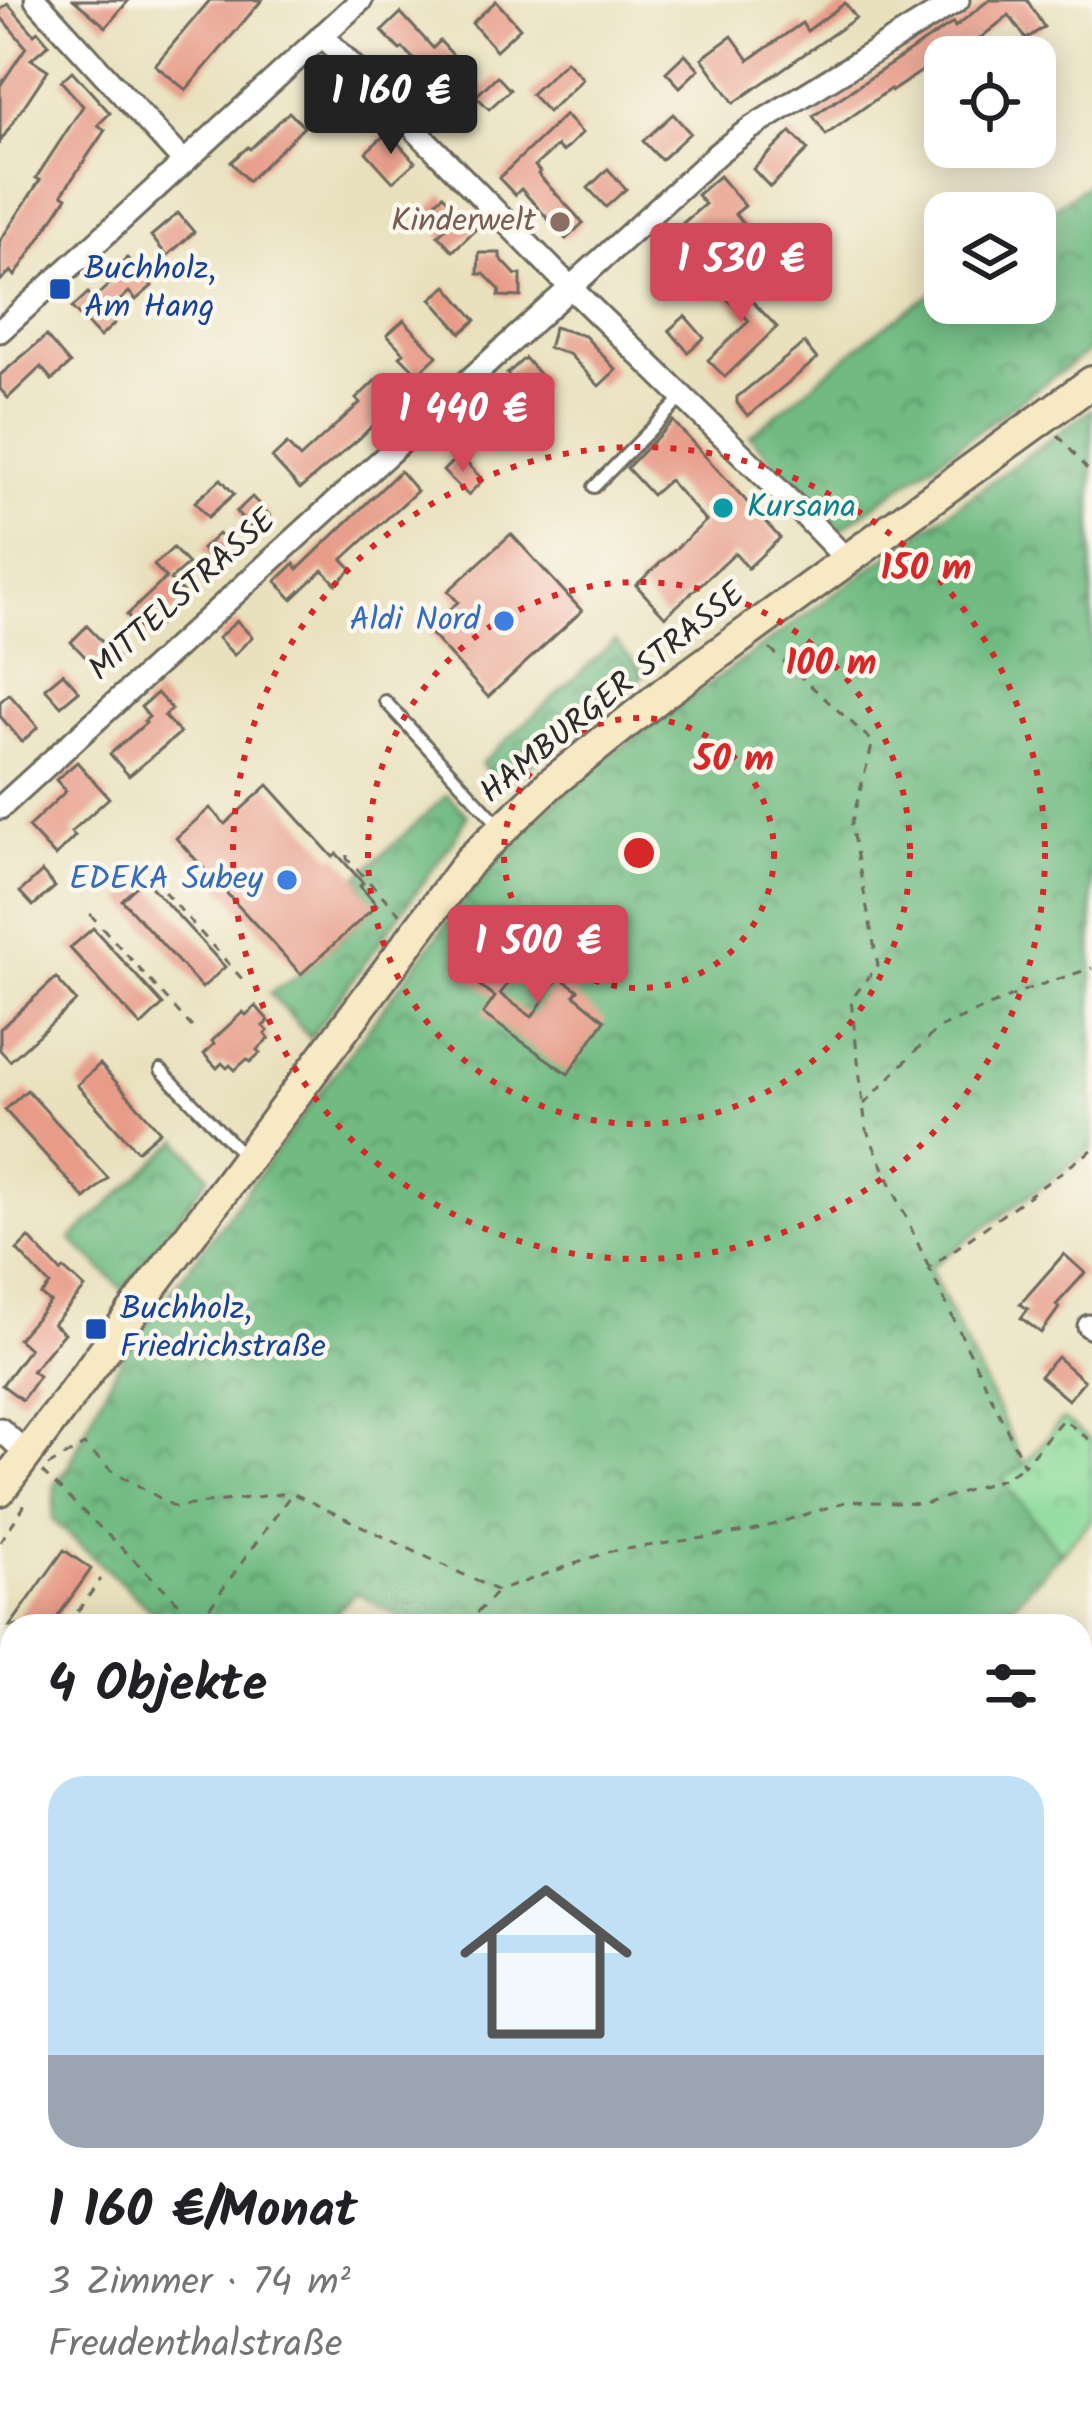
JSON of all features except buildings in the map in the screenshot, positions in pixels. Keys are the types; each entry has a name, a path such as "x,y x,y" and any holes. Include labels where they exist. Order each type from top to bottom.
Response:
{"main road":[{"name":"HAMBURGER STRASSE","path":"19,1477 470,860 550,784 664,693 1092,382"}],"street":[{"path":"36,0 184,162"},
{"path":"4,319 361,0"},
{"name":"MITTELSTRASSE","path":"0,808 718,153 958,0"},
{"path":"322,35 846,559"},
{"path":"0,1429 19,1477"}],"lane":[{"path":"594,487 683,397"},
{"path":"385,701 502,828"},
{"path":"161,1070 248,1159"}],"path":[{"path":"1042,418 1092,475"},
{"path":"766,645 873,742 851,825 878,964 850,1000 866,1129 1024,1465"},
{"path":"347,855 419,931"},
{"path":"152,878 243,980"},
{"path":"90,914 192,1027"},
{"path":"863,1106 937,1029 1028,989 1092,968"},
{"path":"929,1268 1092,1150"},
{"path":"1084,1155 1092,1163"},
{"path":"476,1614 498,1591 611,1551 753,1531 848,1501 925,1504 1002,1479 1024,1465 1063,1419 1092,1442"},
{"path":"191,1614 41,1470 84,1445 111,1470 175,1507 292,1493 498,1591"},
{"path":"0,1542 23,1508 19,1477"},
{"path":"208,1614 292,1493"},
{"path":"76,1614 101,1580"}],"green space":[{"path":"1092,181 1092,349 840,530 750,436 924,299 924,324 1056,324 1056,207"},
{"path":"1092,409 1092,1150 929,1268 1024,1465 1003,1480 1061,1553 1004,1614 394,1614 356,1592 335,1614 155,1614 53,1520 55,1484 69,1466 125,1353 489,867 583,775"},
{"path":"615,641 645,674 500,787 481,764"},
{"path":"447,795 467,815 453,841 310,1038 270,993 301,974 376,906 358,877"},
{"path":"179,1140 209,1176 123,1290 71,1239"},
{"path":"1063,1419 1092,1442 1092,1519 1061,1553 1002,1479 1024,1465"}],"place":[{"name":"Kinderwelt","path":"560,222"},
{"name":"Buchholz, Am Hang","path":"60,289"},
{"name":"Kursana","path":"723,508"},
{"name":"Aldi Nord","path":"504,621"},
{"name":"EDEKA Subey","path":"287,880"},
{"name":"Buchholz, Friedrichstraße","path":"96,1329"}]}
